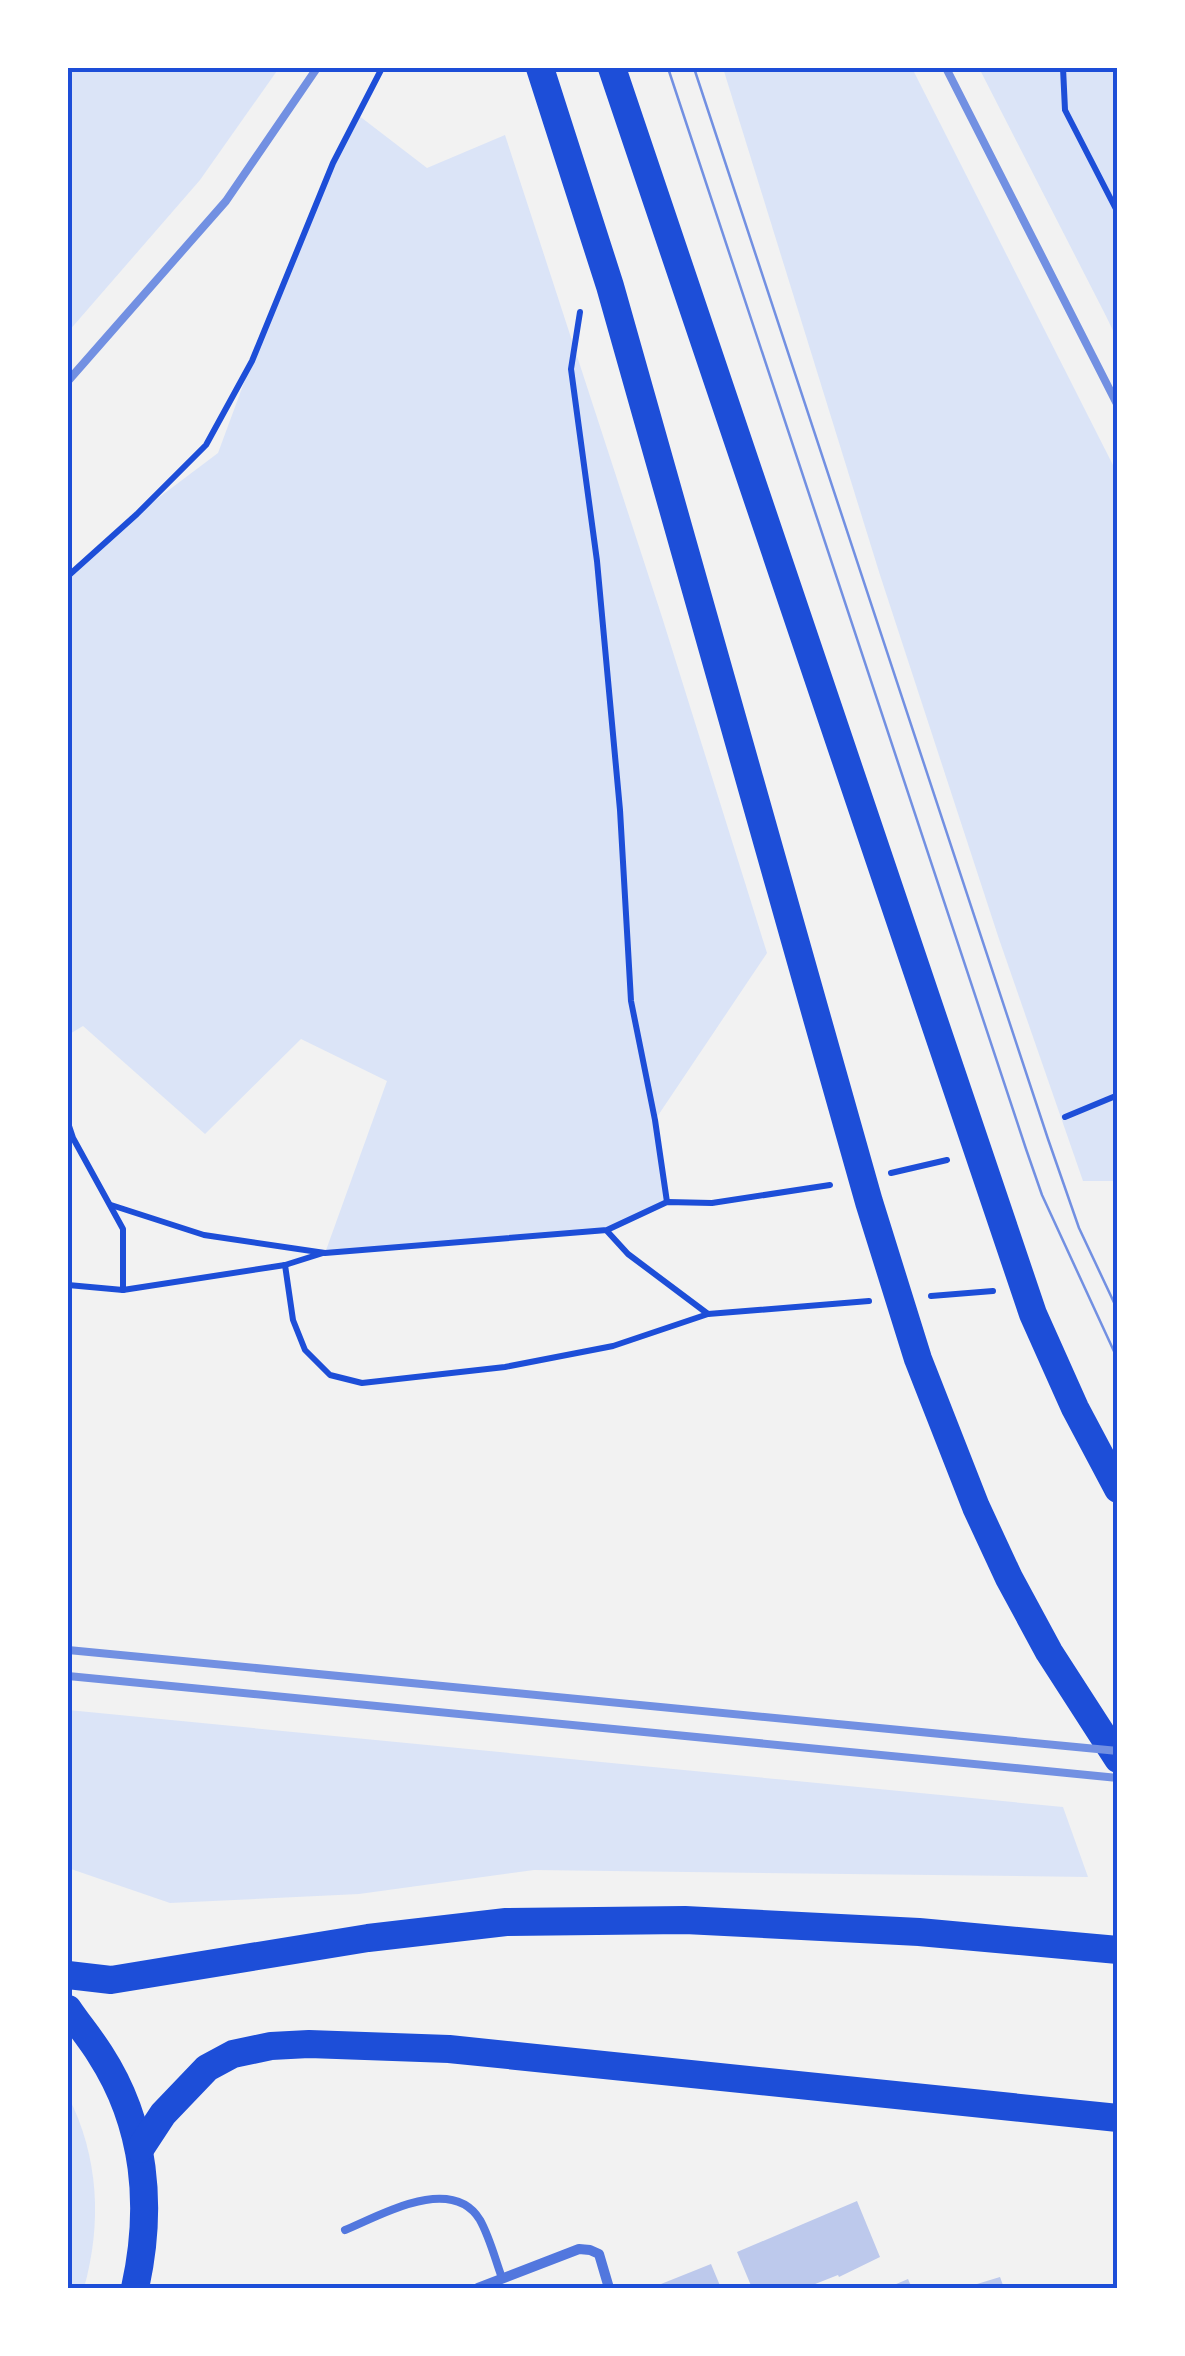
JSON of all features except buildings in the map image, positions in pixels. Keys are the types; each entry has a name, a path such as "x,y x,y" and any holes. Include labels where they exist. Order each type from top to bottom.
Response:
{"highway":[{"path":"540,68 610,286 852,1142 918,1359 976,1508 1000,1558 1049,1652 1118,1759"},
{"path":"612,68 1034,1314 1118,1489"},
{"path":"68,1975 111,1980 368,1938 522,1922 685,1920 919,1932 1118,1950"},
{"path":"68,2009 102,2056 128,2108 140,2149 146,2220 135,2288"},
{"path":"140,2149 163,2114 207,2068 233,2054 309,2044 450,2050 1118,2118"}],"street":[{"path":"478,2288 569,2252 590,2250 599,2254 609,2288"}],"lane":[{"path":"346,2230 421,2200 455,2200 478,2218 502,2278"}],"path":[{"path":"68,576 206,445 252,361 333,163 382,68"},
{"path":"1063,68 1066,110 1118,212"},
{"path":"610,286 581,305 571,368 597,561 620,810 632,1002 668,1202"},
{"path":"1065,1117 1118,1095"},
{"path":"68,1123 122,1229 123,1290"},
{"path":"890,1173 951,1158"},
{"path":"68,1285 123,1290 285,1265 325,1253 607,1230 668,1202 712,1203 834,1184"},
{"path":"111,1205 204,1235 325,1253"},
{"path":"607,1230 628,1254 708,1314"},
{"path":"285,1265 293,1320 305,1350 330,1375 362,1382 505,1367 612,1346 708,1314 870,1301"},
{"path":"925,1296 1000,1290"}],"shaded area":[{"path":"68,68 279,68 200,180 68,332"},
{"path":"723,68 912,68 1117,473 1117,1181 1083,1181 880,575"},
{"path":"979,68 1117,68 1117,339 1106,316"},
{"path":"358,115 427,168 505,135 767,953 655,1120 667,1202 607,1230 325,1253 387,1081 301,1039 205,1134 83,1026 68,1035 68,576 137,514 218,453 333,163"},
{"path":"68,1710 1063,1807 1088,1877 534,1870 359,1894 170,1903 68,1868"},
{"path":"68,2096 86,2143 94,2190 93,2239 84,2288 68,2288"}],"tram line":[{"path":"668,68 1042,1195 1118,1360"},
{"path":"694,68 1048,1139 1079,1228 1118,1311"}],"railway":[{"path":"68,381 226,201 317,68"},
{"path":"946,68 1118,406"},
{"path":"68,1650 1118,1751"},
{"path":"68,1676 1118,1778"}]}
